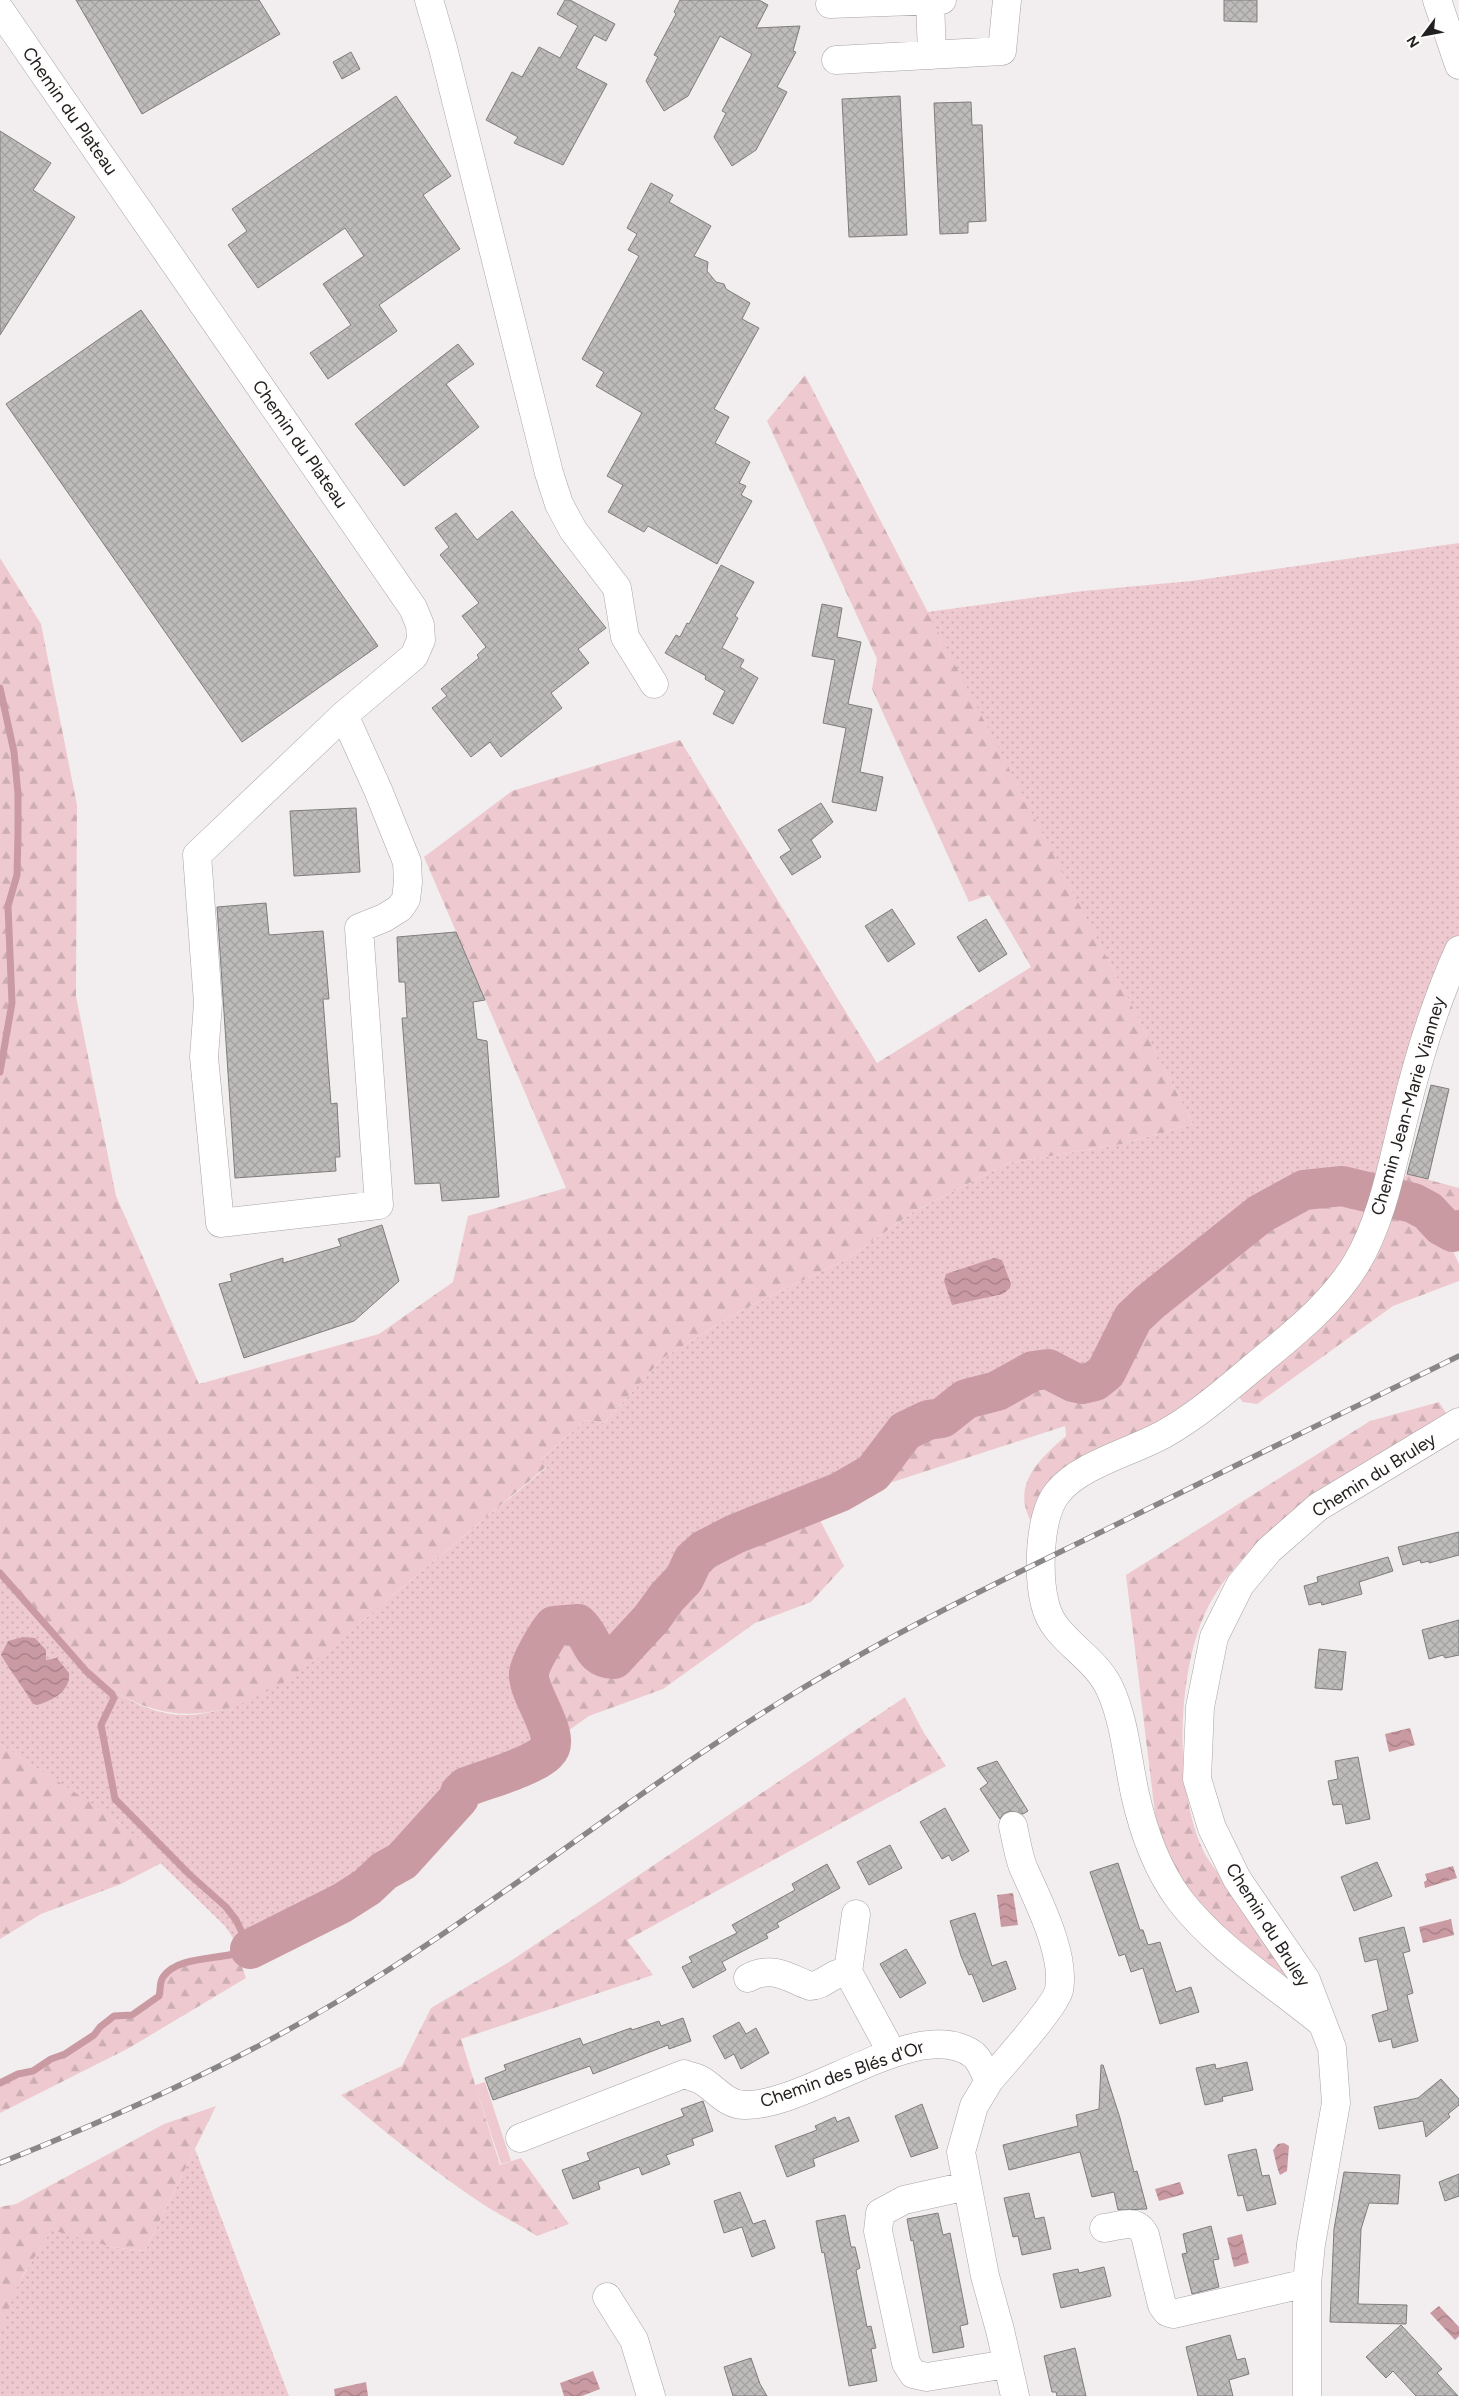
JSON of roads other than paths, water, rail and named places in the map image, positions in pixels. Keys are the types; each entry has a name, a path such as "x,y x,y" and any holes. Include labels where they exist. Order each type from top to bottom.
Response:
{"street":[{"path":"429,0 443,48 559,504 573,530 616,588 625,637 654,684"},
{"path":"930,0 932,55"},
{"path":"830,4 942,0"},
{"path":"836,60 1002,51 1007,0"},
{"path":"1445,6 1459,65"},
{"name":"Chemin du Plateau","path":"0,10 413,608 420,625 421,640 414,656 344,715 197,855 208,1003 204,1057 220,1223 378,1205 359,928 384,918 400,908 406,899 408,882 407,862 378,790 344,715"},
{"name":"Chemin Jean-Marie Vianney","path":"1322,2023 1215,1937 1182,1902 1166,1878 1156,1858 1140,1812 1122,1727 1108,1684 1091,1661 1059,1632 1046,1610 1042,1585 1043,1535 1048,1510 1056,1494 1066,1484 1090,1469 1138,1447 1186,1421 1306,1322 1334,1294 1356,1263 1381,1210 1427,1028 1439,993 1459,950"},
{"name":"Chemin du Bruley","path":"1307,2396 1307,2283 1310,2244 1336,2103 1332,2048 1306,1980 1237,1879 1212,1828 1197,1779 1200,1707 1214,1637 1240,1585 1269,1550 1318,1507 1459,1422"},
{"path":"1012,1826 1022,1865 1039,1900 1050,1932 1057,1962 1058,1991 1048,2008 989,2081 974,2106 960,2152 985,2276 1015,2396"},
{"path":"856,1914 848,1972 892,2053"},
{"path":"748,1978 763,1971 775,1972 816,1986 835,1975 848,1972"},
{"name":"Chemin des Blés d'Or","path":"520,2138 684,2074 700,2080 723,2099 742,2105 763,2104 832,2079 892,2053 925,2044 953,2044 975,2056 989,2081"},
{"path":"967,2186 904,2200 880,2213 878,2218 878,2231 906,2363 913,2374 927,2377 1008,2364"},
{"path":"1104,2228 1135,2224 1141,2226 1146,2235 1162,2306 1167,2312 1173,2314 1307,2283"},
{"path":"607,2298 634,2340 651,2396"}],"water":[{"path":"1314,1175 1320,1178 1316,1200 1299,1201 1283,1190 1292,1180"},
{"path":"994,1258 1002,1260 1011,1284 1010,1288 1003,1294 952,1305 944,1281 946,1274"},
{"path":"23,1637 35,1638 46,1650 46,1660 57,1658 69,1673 69,1679 64,1690 49,1701 37,1705 33,1704 1,1655 8,1641"},
{"path":"1410,1728 1415,1745 1389,1752 1385,1734"},
{"path":"1453,1866 1457,1878 1425,1888 1424,1882 1427,1880 1425,1874"},
{"path":"1013,1893 1018,1925 1001,1927 997,1895"},
{"path":"1451,1919 1454,1935 1423,1943 1419,1927"},
{"path":"1284,2143 1289,2146 1287,2171 1280,2175 1273,2150 1278,2144"},
{"path":"1180,2182 1184,2194 1159,2201 1155,2189"},
{"path":"1242,2234 1249,2263 1234,2267 1227,2238"},
{"path":"1439,2306 1459,2327 1459,2336 1455,2340 1430,2313"},
{"path":"593,2371 600,2389 582,2396 564,2396 560,2383"},
{"path":"366,2382 368,2396 335,2396 334,2389"}],"waterway":[{"path":"0,688 14,752 18,794 17,875 8,906 12,1003 0,1072"},
{"path":"250,1949 342,1903 367,1887 384,1871 402,1861 459,1798 460,1793 466,1787 520,1768 547,1752 551,1745 551,1736 533,1692 529,1673 539,1649 554,1626 578,1624 600,1655 614,1659 651,1619 667,1597 684,1579 693,1560 704,1550 735,1534 840,1492 873,1473 905,1431 928,1420 942,1418 966,1399 997,1391 1033,1371 1048,1369 1073,1382 1082,1384 1095,1381 1106,1372 1133,1318 1150,1302 1260,1214 1304,1190 1342,1186 1413,1203 1428,1211 1442,1226 1453,1232 1459,1230"},
{"path":"0,1573 87,1672 112,1694 114,1698 101,1725 115,1799 189,1874 226,1907 236,1920 250,1949 240,1953 191,1961 170,1970 162,1979 159,1996 132,2015 114,2016 100,2027 94,2035 65,2054 51,2059 33,2071 18,2074 0,2083"}],"railway":[{"path":"0,2163 131,2108 216,2068 340,2000 455,1926 735,1731 793,1694 867,1651 981,1591 1459,1356"}]}
